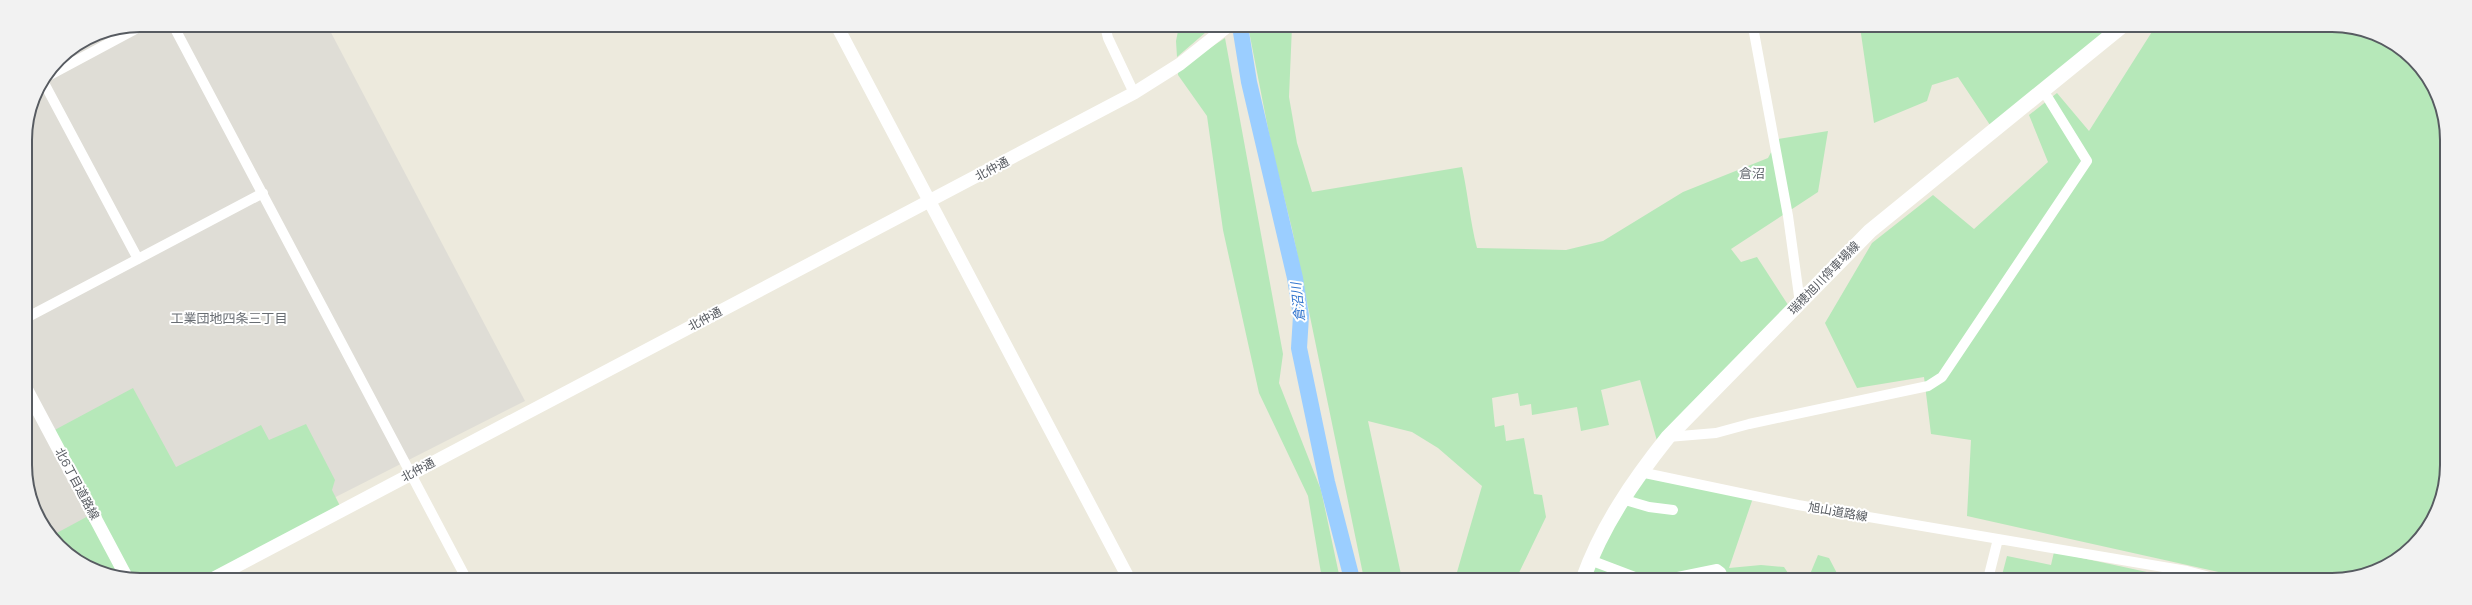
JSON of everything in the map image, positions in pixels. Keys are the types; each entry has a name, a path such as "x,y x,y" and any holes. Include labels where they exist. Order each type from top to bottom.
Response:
{"main road":[{"name":"瑞穂旭川停車場線","path":"1585,573 1590,560 1622,499 1640,472 1668,437 1870,231 2115,32"}],"street":[{"path":"177,32 463,573"},
{"path":"840,32 1125,573"},
{"path":"1106,32 1134,93"},
{"name":"北仲通","path":"224,573 930,202 1134,93 1192,55 1221,32"},
{"path":"1754,32 1788,216 1800,303"},
{"path":"57,71 129,33"},
{"path":"46,87 138,259"},
{"path":"1668,437 1716,433 1749,424 1928,386 1942,377 2087,160 2048,98 2042,92"},
{"path":"32,315 263,193"},
{"name":"北6丁目道路線","path":"32,399 123,572"},
{"name":"旭山道路線","path":"1640,472 1798,505 2195,573"},
{"path":"1622,499 1649,507 1673,510"},
{"path":"1990,573 1998,539"},
{"path":"1590,560 1624,573"},
{"path":"1697,573 1716,569 1721,573"}],"shaded area":[{"path":"133,32 331,32 525,401 186,573 140,573 119,571 99,565 74,551 54,531 46,519 34,486 32,465 32,133 40,99 54,74 80,50 99,40 119,34"}],"green space":[{"path":"1178,32 1206,32 1177,57 1176,41"},
{"path":"1249,32 1292,32 1289,97 1297,143 1312,192 1462,167 1477,248 1566,250 1603,241 1683,192 1768,158 1778,139 1828,131 1818,192 1731,249 1741,262 1757,257 1792,311 1659,448 1640,380 1601,390 1609,425 1581,431 1577,407 1532,415 1531,404 1520,406 1518,393 1492,398 1495,427 1504,425 1506,441 1524,438 1534,494 1542,495 1546,517 1519,573 1457,573 1482,486 1438,448 1412,432 1368,421 1401,573 1363,573 1292,229 1272,149"},
{"path":"1861,32 2115,32 1994,131 1958,77 1932,85 1927,101 1874,123"},
{"path":"2152,32 2339,32 2353,34 2386,46 2398,54 2418,74 2426,86 2434,105 2438,119 2440,140 2440,465 2438,486 2426,519 2418,531 2392,555 2373,565 2353,571 2339,573 2223,573 1967,516 1971,440 1931,434 1924,377 1857,388 1825,323 1872,243 1933,195 1974,229 2048,162 2029,115 2057,93 2089,131"},
{"path":"1225,38 1283,354 1279,383 1321,490 1339,573 1321,573 1308,496 1259,393 1223,230 1207,116 1178,75 1178,69"},
{"path":"133,388 176,467 261,425 269,440 306,424 335,480 332,490 342,510 223,573 140,573 119,571 86,559 74,551 56,533 92,514 49,433"},
{"path":"1640,472 1754,495 1729,568 1761,565 1784,567 1788,573 1586,573"},
{"path":"2054,552 2152,573 2003,573 2007,556 2051,565"},
{"path":"1818,555 1829,558 1837,573 1810,573"}],"waterway":[{"name":"倉沼川","path":"1241,32 1249,82 1295,278 1301,316 1299,348 1327,482 1350,573"}],"district":[{"name":"倉沼","path":"1752,173"},
{"name":"工業団地四条三丁目","path":"229,318"}]}
